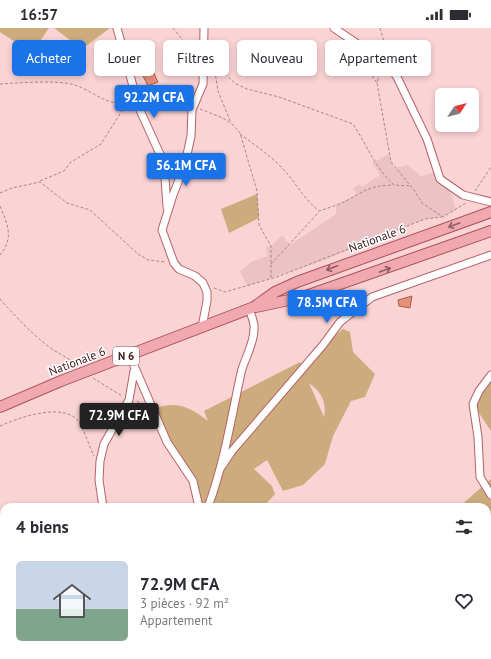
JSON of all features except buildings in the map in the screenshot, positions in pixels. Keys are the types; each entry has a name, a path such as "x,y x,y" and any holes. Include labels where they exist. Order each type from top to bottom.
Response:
{"main road":[{"name":"Nationale 6","path":"252,308 275,292 297,282 491,212"},
{"name":"Nationale 6","path":"0,407 129,354 252,308 303,297 491,231"}],"street":[{"path":"117,28 139,108 164,163 167,213"},
{"path":"204,28 204,40"},
{"path":"334,28 351,40"},
{"path":"202,327 207,301 207,292 203,283 195,276 179,269 174,263 162,230 185,164 191,136 192,110 203,84 203,76"},
{"path":"396,76 427,139 440,179 463,195 491,202"},
{"path":"220,469 232,451 294,380 340,322 372,297 491,255"},
{"path":"209,503 229,438 241,371 250,346 254,329 252,308"},
{"path":"129,354 134,370 167,442 193,481 198,503"},
{"path":"102,503 99,480 100,461 104,444 129,400 134,370"},
{"path":"491,375 479,391 473,404 478,438 480,477 491,495"}],"path":[{"path":"173,28 183,40"},
{"path":"380,28 383,40"},
{"path":"216,76 218,91 232,124 240,134 263,150 283,169 301,194 319,211"},
{"path":"227,76 236,84 247,89 279,97 353,124 374,162 394,185"},
{"path":"374,76 391,162 422,203 443,217"},
{"path":"377,83 379,76"},
{"path":"0,84 71,84 115,104 124,103 137,97 173,88 179,91 203,111 222,118 232,124"},
{"path":"0,193 12,188 40,182 64,171 71,162 101,144 129,101"},
{"path":"240,134 257,191 259,225 271,246 271,278"},
{"path":"203,283 225,292 322,261 425,219 443,217 464,205 472,197 491,166"},
{"path":"40,182 67,203 90,210 103,220 121,240 148,260 174,263"},
{"path":"271,264 319,211 345,202 365,189 378,186 410,186"},
{"path":"0,206 7,223 9,238 6,247 0,255"},
{"path":"0,299 23,324 50,347 68,357 85,372 116,393 129,400 138,402 152,410"},
{"path":"0,426 11,421 54,411 71,416 78,422 94,456"}],"shaded area":[{"path":"0,28 49,28 41,40 12,40 0,32"},
{"path":"54,28 110,28 86,46 86,40 70,40"},
{"path":"389,154 394,168 407,165 421,176 437,172 449,186 456,210 443,217 425,219 322,261 247,286 240,271 251,262 268,256 266,247 271,246 282,235 290,245 336,214 336,205 357,194 353,188 360,184 362,187 380,175 372,163"},
{"path":"257,194 259,218 229,233 221,209"},
{"path":"343,329 350,332 353,352 375,374 365,397 351,401 333,436 325,464 303,485 283,491 267,460 254,469 272,486 275,494 267,503 198,503 193,481 152,410 167,405 181,406 188,408 208,421 204,411 300,362 304,371 323,345","holes":["309,383 320,393 325,406 324,417"]},
{"path":"491,375 491,431 473,404"},
{"path":"491,479 491,503 464,503"}]}
